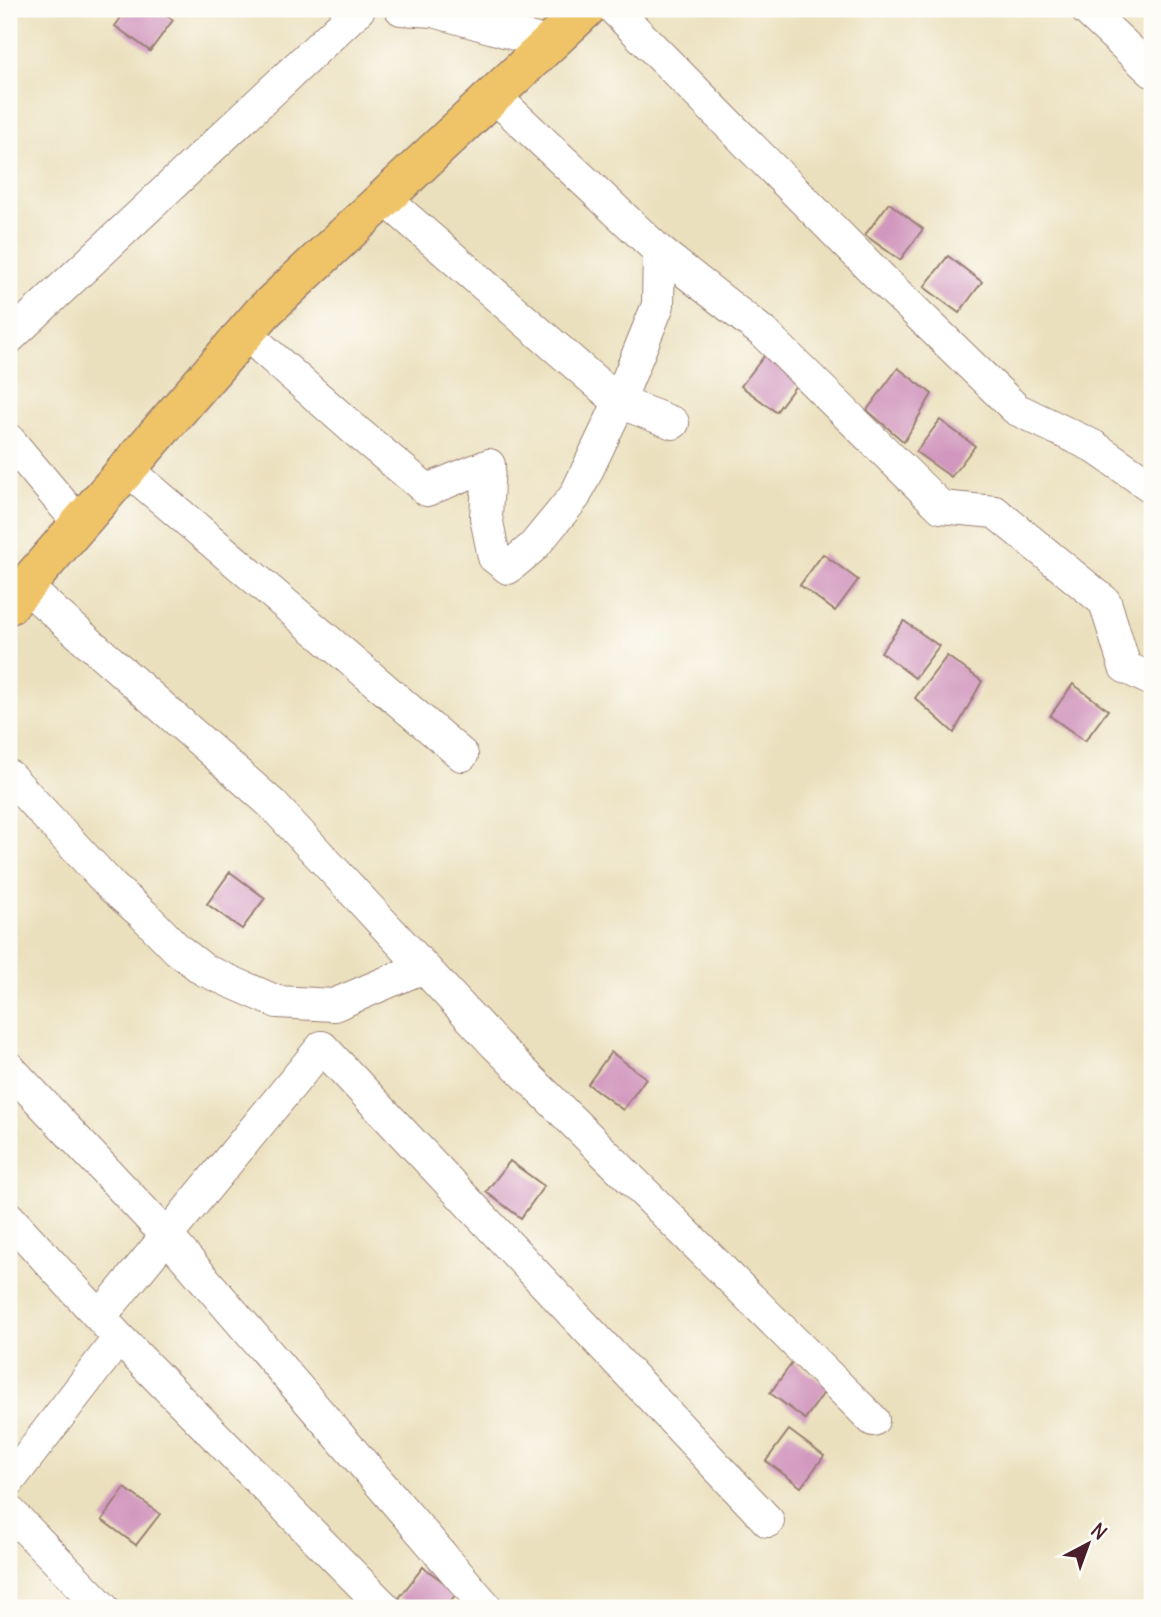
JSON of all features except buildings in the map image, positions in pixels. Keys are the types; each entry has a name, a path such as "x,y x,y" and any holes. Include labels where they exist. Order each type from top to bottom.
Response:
{"main road":[{"path":"17,596 263,312 586,9"}],"street":[{"path":"9,338 359,9"},
{"path":"401,9 434,11 550,44"},
{"path":"614,9 882,279 1016,409 1093,446 1152,487"},
{"path":"1086,9 1152,71"},
{"path":"494,96 659,251 765,334 941,507 995,512 1105,602 1125,667 1152,680"},
{"path":"384,198 618,402 673,423"},
{"path":"245,333 356,432 427,490 489,465 486,517 494,557 508,568 533,547 576,496 658,305 659,251"},
{"path":"9,440 79,523"},
{"path":"127,468 462,755"},
{"path":"17,596 272,804 495,1044 873,1420"},
{"path":"9,776 112,887 204,970 277,1002 334,1005 423,967"},
{"path":"9,1481 167,1236 322,1047 768,1521"},
{"path":"9,1068 167,1236 487,1608"},
{"path":"9,1218 109,1328 385,1608"},
{"path":"9,1511 103,1608"}]}
